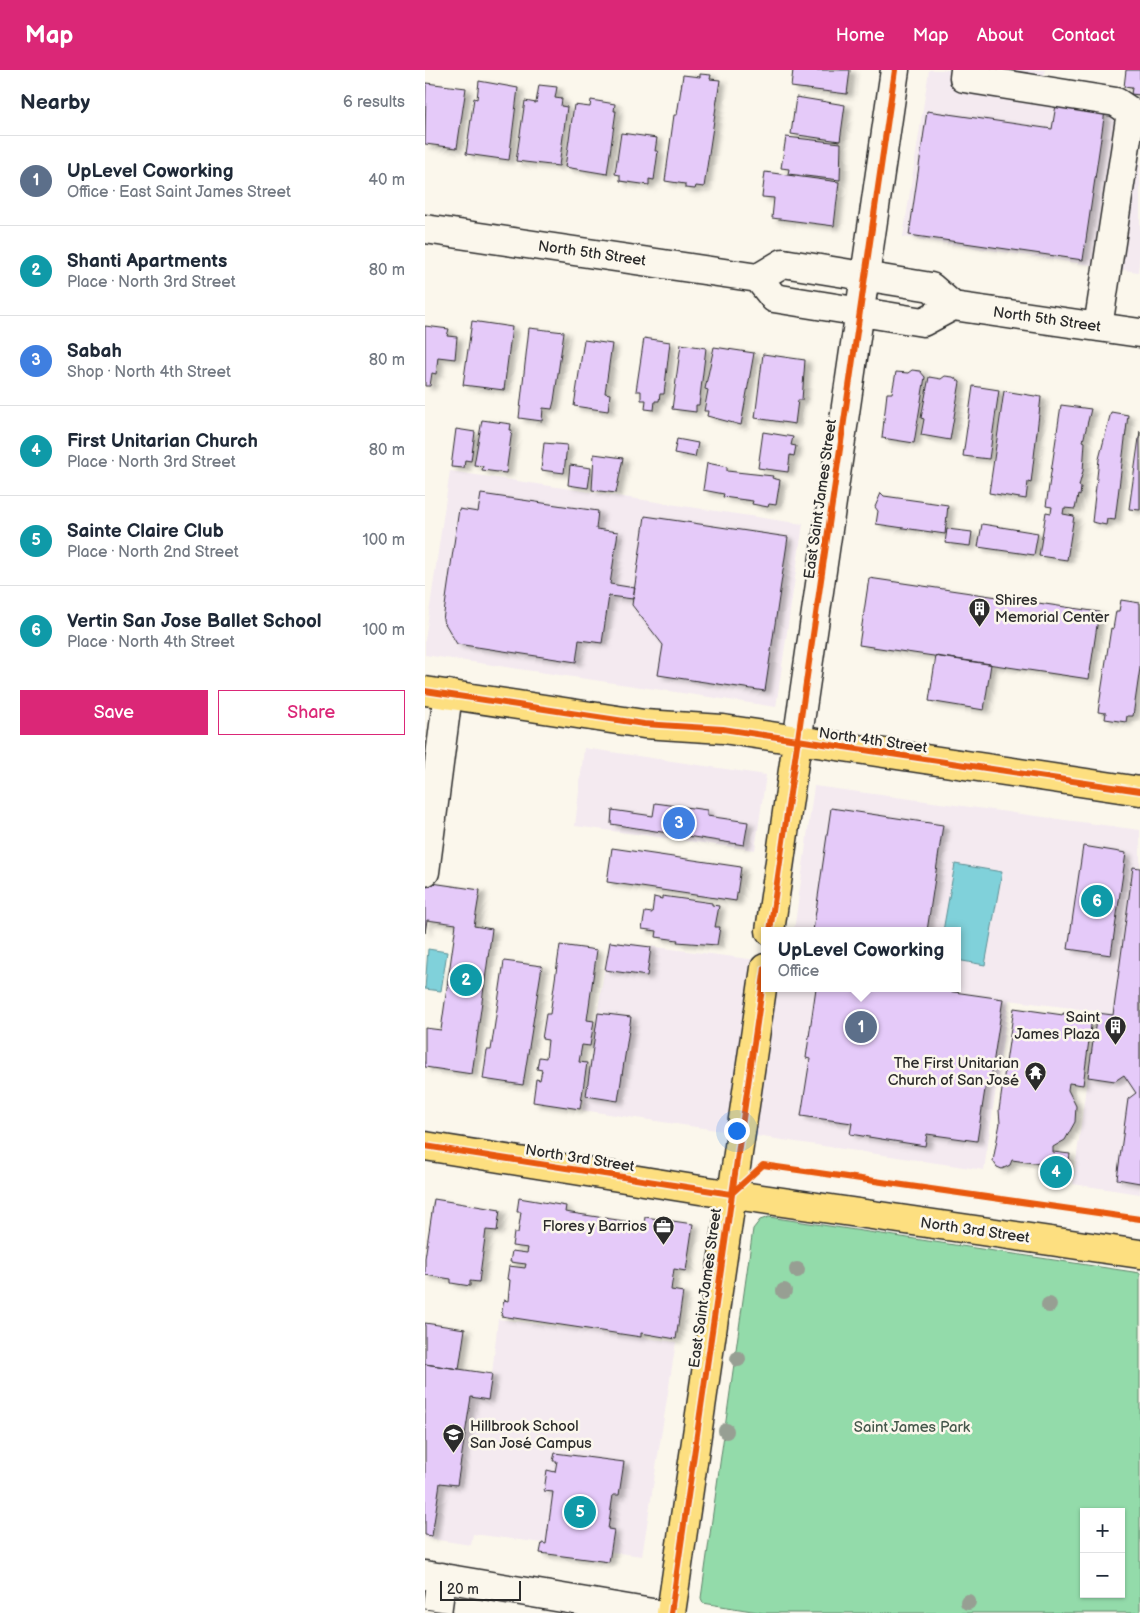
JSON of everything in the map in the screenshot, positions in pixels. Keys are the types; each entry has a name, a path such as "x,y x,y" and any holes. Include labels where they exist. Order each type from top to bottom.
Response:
{"main road":[{"name":"North 4th Street","path":"437,693 644,724 723,730 1140,791"},
{"name":"East Saint James Street","path":"771,927 797,742"},
{"name":"East Saint James Street","path":"671,1613 761,992"},
{"name":"North 3rd Street","path":"425,1146 731,1194 1140,1254"}],"street":[{"name":"East Saint James Street","path":"797,742 895,70"},
{"path":"965,70 964,78 1002,77 1116,102 1131,112 1099,327"},
{"name":"North 5th Street","path":"425,229 758,278"},
{"path":"783,263 864,276 931,287 953,306 923,322 774,298 758,278 783,263"},
{"name":"North 5th Street","path":"953,306 1140,333"},
{"path":"425,872 437,693"},
{"path":"437,1613 434,1576 652,1613"}],"shaded area":[{"path":"929,70 1045,70 1043,85 1140,98 1140,255 1138,272 903,237"},
{"path":"450,471 803,524 776,707 425,655 425,640"},
{"path":"584,748 766,775 755,850 575,826"},
{"path":"814,786 1140,830 1140,1194 1073,1184 1096,1011 1009,1000 984,1170 582,1110 609,941 761,960 761,992 961,992 961,927 795,927"},
{"path":"498,1319 676,1342 642,1556 473,1534 471,1545 425,1538 425,1364 492,1374"}],"green space":[{"name":"Saint James Park","path":"769,1217 1140,1273 1140,1613 764,1613 703,1603 701,1598 753,1229 760,1220"}],"water":[{"path":"955,864 1002,872 985,965 961,961 961,927 944,927"},
{"path":"428,949 447,952 441,991 425,989"}],"building":[{"path":"793,70 850,70 847,94 791,87"},
{"path":"1126,70 1140,70 1140,95 1131,94 1132,88 1124,87"},
{"path":"700,74 711,75 710,79 720,80 704,187 696,186 695,189 685,188 685,184 665,181 674,115 677,115 683,75 700,77"},
{"path":"479,81 518,88 509,160 466,154 474,98 477,99"},
{"path":"426,83 466,88 457,148 425,144"},
{"path":"539,85 557,87 555,98 562,99 561,106 567,107 559,166 516,161 525,101 536,103"},
{"path":"796,97 845,105 840,141 791,134"},
{"path":"591,100 615,104 614,111 616,111 607,174 565,167 574,105 590,107"},
{"path":"1056,105 1105,111 1083,260 909,235 927,111 1052,129"},
{"path":"621,133 657,138 655,151 658,151 654,180 649,179 649,185 620,181 620,175 615,174"},
{"path":"786,137 841,143 840,180 788,174 789,169 781,168"},
{"path":"765,172 839,182 834,226 772,218 774,198 762,197"},
{"path":"472,321 512,327 504,390 463,385"},
{"path":"425,326 449,329 447,336 457,337 455,359 438,357 436,374 432,373 430,386 425,386"},
{"path":"529,328 564,332 554,401 552,409 543,408 542,421 519,418"},
{"path":"644,338 670,342 664,394 660,394 659,401 655,401 654,410 645,409 646,400 641,400 641,391 636,391"},
{"path":"584,340 612,344 605,393 610,394 608,411 574,406"},
{"path":"681,344 706,348 699,405 696,405 696,412 672,409"},
{"path":"714,347 754,353 741,425 707,416 708,411 704,411 708,390 705,389"},
{"path":"763,354 805,360 802,400 798,400 795,424 755,418"},
{"path":"912,370 920,371 925,377 914,443 882,438 887,393 892,393 896,372 908,373"},
{"path":"945,376 953,377 960,382 950,440 921,435 924,419 921,418 929,377 941,379"},
{"path":"973,386 999,390 989,459 963,456"},
{"path":"1004,391 1041,397 1031,483 1028,482 1026,499 989,493"},
{"path":"1061,405 1091,409 1083,441 1085,442 1083,471 1079,486 1081,487 1080,496 1078,495 1075,509 1064,508 1063,514 1074,516 1067,560 1039,556 1046,512 1051,513 1052,507 1046,506"},
{"path":"1111,412 1128,415 1115,520 1107,519 1106,525 1092,522 1099,459"},
{"path":"482,420 511,424 510,430 512,430 506,473 482,470 483,466 474,465"},
{"path":"456,429 475,432 471,461 465,460 464,468 451,467"},
{"path":"1140,431 1140,510 1129,509"},
{"path":"763,432 793,437 791,445 796,446 794,456 790,455 788,472 758,468"},
{"path":"677,439 698,443 695,457 674,453"},
{"path":"544,443 567,445 564,473 541,470"},
{"path":"594,454 623,458 616,493 592,490"},
{"path":"707,463 727,467 727,471 773,476 772,478 780,480 776,505 769,504 768,507 752,504 753,501 723,497 724,494 703,490"},
{"path":"570,465 591,468 588,488 568,485"},
{"path":"881,493 884,496 948,505 945,534 876,524 878,511 875,507"},
{"path":"481,494 598,511 596,529 618,532 610,584 635,588 633,599 609,596 602,643 579,640 576,662 457,644 443,620 459,509 478,512"},
{"path":"645,516 788,537 765,691 658,675 663,645 632,605"},
{"path":"982,524 1038,533 1034,555 978,547"},
{"path":"947,529 972,532 970,546 945,543"},
{"name":"Shires Memorial Center","path":"869,578 1099,612 1089,679 859,645"},
{"path":"1121,600 1140,603 1140,668 1133,716 1127,716 1126,722 1105,719 1106,713 1098,712 1111,628 1113,629 1116,611 1119,611"},
{"path":"936,656 991,664 984,710 929,701"},
{"path":"655,803 707,810 707,816 748,822 744,845 611,824 612,810 653,816"},
{"path":"831,808 943,825 928,927 814,927"},
{"path":"1083,846 1126,853 1111,955 1068,949"},
{"path":"612,848 741,867 736,901 607,882"},
{"name":"Saint James Plaza","path":"1133,867 1140,868 1140,1183 1117,1179 1128,1099 1136,1093 1124,1075 1115,1081 1088,1077 1097,1013 1113,1015"},
{"path":"425,882 480,890 474,926 492,929 472,1074 425,1067 425,1028 441,1030 456,924 427,920 425,933"},
{"path":"662,896 712,903 712,905 719,906 715,927 720,927 717,945 677,942 678,940 656,937 657,931 642,929 645,912 652,913 654,897 662,899"},
{"path":"610,942 651,947 647,976 605,970"},
{"path":"560,945 597,950 587,1020 594,1021 590,1046 582,1045 579,1062 587,1063 580,1109 533,1102 536,1079 540,1080 542,1070 537,1069 539,1057 546,1058 548,1040 542,1039 546,1014 550,1014"},
{"path":"504,961 542,966 523,1085 483,1079 487,1050 491,1050"},
{"path":"815,992 954,992 1003,999 990,1084 986,1083 977,1141 927,1134 925,1146 850,1134 852,1123 801,1116 810,1059 806,1058"},
{"name":"The First Unitarian Church of San José","path":"1014,1008 1092,1018 1083,1085 1069,1083 1068,1090 1076,1106 1075,1122 1065,1140 1053,1147 1053,1152 1070,1154 1067,1173 1047,1170 1048,1165 1012,1160 1010,1165 1002,1169 997,1167 993,1161 1000,1123 999,1110"},
{"path":"598,1013 631,1017 618,1101 586,1096"},
{"path":"519,1198 566,1206 565,1212 644,1224 645,1217 693,1224 686,1271 674,1269 671,1290 683,1292 676,1339 641,1333 641,1337 501,1316 504,1300 508,1301 510,1280 507,1279 509,1266 525,1268 526,1264 510,1262 512,1251 527,1253 528,1248 512,1246 514,1233 518,1233 521,1212 517,1212"},
{"path":"434,1199 500,1210 497,1231 486,1230 479,1282 470,1281 470,1286 451,1283 451,1279 425,1275 425,1258"},
{"path":"425,1323 465,1329 459,1369 425,1364"},
{"path":"425,1364 492,1374 488,1400 471,1397 457,1485 440,1483 432,1536 425,1535"},
{"path":"555,1453 624,1462 619,1495 613,1495 608,1529 614,1530 609,1562 540,1553 542,1543 546,1544 553,1492 544,1491 547,1470 555,1472 557,1461 553,1461"}],"tram line":[{"path":"425,1609 451,1613"}],"cycle path":[{"path":"771,927 895,70"},
{"path":"425,691 644,724 723,729 1140,791"},
{"path":"671,1613 762,992"},
{"path":"425,1146 731,1194"},
{"path":"731,1194 763,1165 1140,1219"}],"place":[{"name":"Shires Memorial Center","path":"979,628"},
{"name":"Sabah","path":"679,823"},
{"name":"Vertin San Jose Ballet School","path":"1097,901"},
{"name":"Shanti Apartments","path":"466,980"},
{"name":"UpLevel Coworking","path":"861,1027"},
{"name":"Saint James Plaza","path":"1116,1045"},
{"name":"The First Unitarian Church of San José","path":"1035,1091"},
{"name":"First Unitarian Church","path":"1056,1172"},
{"name":"Flores y Barrios","path":"663,1245"},
{"name":"Hillbrook School San José Campus","path":"454,1454"},
{"name":"Sainte Claire Club","path":"580,1512"}]}
